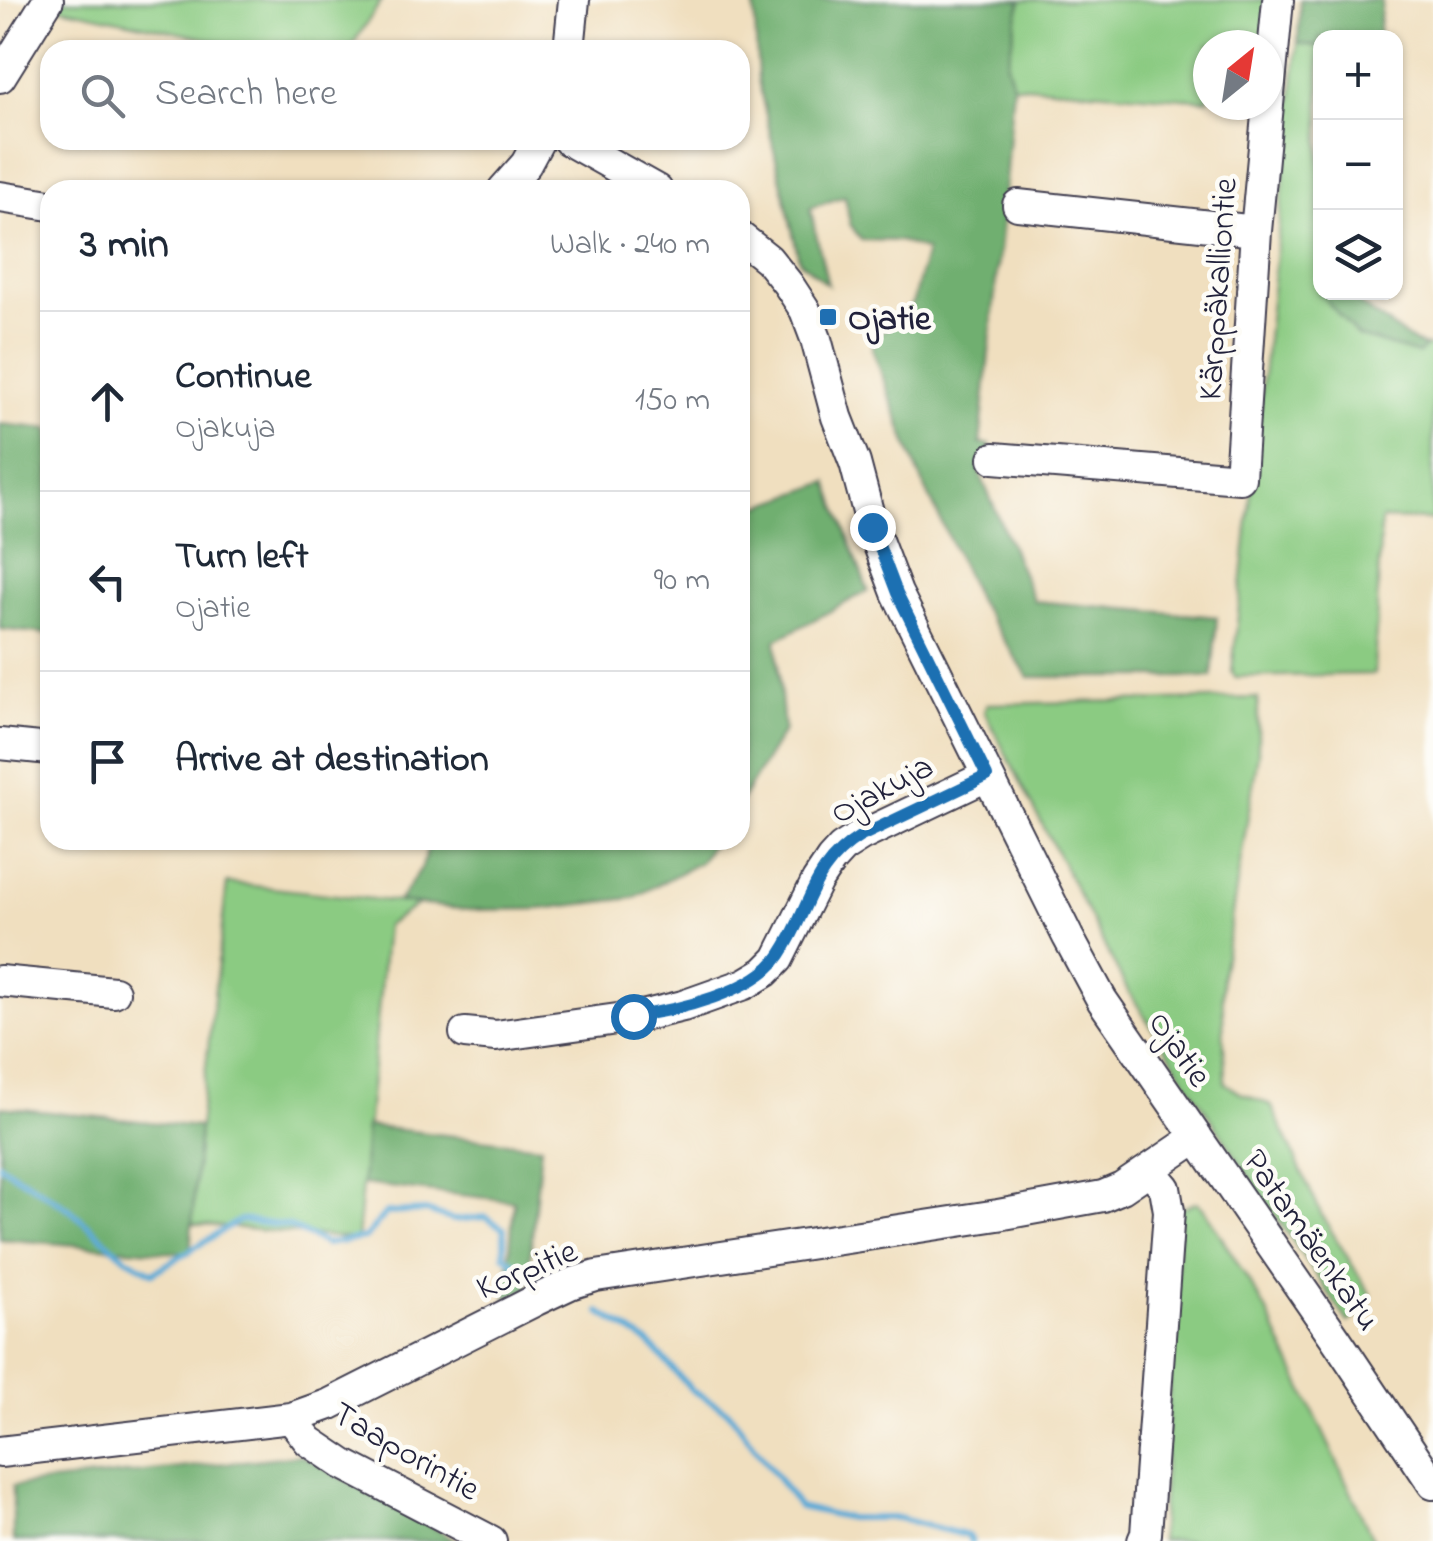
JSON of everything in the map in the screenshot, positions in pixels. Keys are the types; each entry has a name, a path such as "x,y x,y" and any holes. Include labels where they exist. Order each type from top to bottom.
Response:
{"street":[{"path":"0,78 48,0"},
{"path":"570,40 574,0"},
{"name":"Kärppäkalliontie","path":"1275,30 1278,0"},
{"name":"Kärppäkalliontie","path":"994,458 1240,478 1267,120"},
{"path":"512,180 534,150"},
{"path":"586,150 640,180"},
{"path":"0,197 40,203"},
{"path":"1018,205 1256,231"},
{"name":"Ojatie","path":"750,245 768,259 804,310 872,527 897,593 987,776 1102,1000 1197,1137 1150,1170"},
{"path":"0,744 40,749"},
{"name":"Ojakuja","path":"465,1034 496,1036 646,1015 745,984 778,959 817,881 842,848 987,776"},
{"path":"0,981 114,992"},
{"name":"Patamäenkatu","path":"1197,1137 1433,1484"},
{"path":"1143,1541 1169,1211 1165,1188 1150,1170"},
{"name":"Korpitie","path":"0,1452 291,1418 330,1404 553,1292 596,1276 1088,1199 1122,1188 1150,1170"},
{"name":"Taaporintie","path":"291,1418 309,1441 343,1464 491,1541"}],"green space":[{"path":"61,0 382,0 356,40 213,40 57,7"},
{"path":"754,0 1021,0 1007,64 1013,85 1004,196 1017,198 1015,221 1002,221 980,444 990,445 990,469 978,469 1034,601 1217,617 1212,677 1028,677 978,601 917,470 872,348 877,334 901,320 913,301 926,251 900,241 861,240 850,224 845,196 810,208 828,285 799,260 758,80"},
{"path":"1021,0 1272,0 1269,30 1193,30 1193,99 1013,85 1007,64"},
{"path":"1300,0 1382,0 1379,30 1313,30 1313,46 1298,43"},
{"path":"1298,43 1313,46 1313,300 1332,300 1418,354 1426,346 1433,347 1433,520 1381,519 1374,674 1235,677 1232,672"},
{"path":"1326,300 1357,300 1415,343 1426,346 1418,354 1357,336"},
{"path":"0,424 40,428 40,633 0,629"},
{"path":"828,482 868,591 776,640 784,730 750,786 750,512"},
{"path":"1258,698 1258,754 1222,976 1225,1083 1271,1105 1322,1216 1371,1295 1368,1311 1348,1322 1127,989 984,711 987,704"},
{"path":"427,850 708,850 700,862 633,898 540,909 469,910 398,902 422,867"},
{"path":"227,883 418,904 386,926 357,1239 192,1224"},
{"path":"0,1107 199,1127 190,1254 0,1239"},
{"path":"366,1126 541,1146 527,1289 506,1299 514,1201 362,1184"},
{"path":"1197,1202 1265,1308 1374,1541 1160,1541 1180,1209"},
{"path":"300,1455 458,1541 13,1541 13,1486"}],"waterway":[{"path":"0,1165 68,1208 126,1258 153,1273 240,1220 288,1226 326,1244 365,1238 386,1213 426,1211 453,1220 486,1217 504,1229 504,1255 536,1280"},
{"path":"600,1312 650,1344 692,1390 729,1412 799,1507 849,1518 898,1518 968,1536 971,1541"}],"place":[{"name":"Ojatie","path":"828,317"}],"route":[{"path":"633,1016 725,992 764,972 778,959 817,881 842,848 987,776 897,593 872,527"}]}
